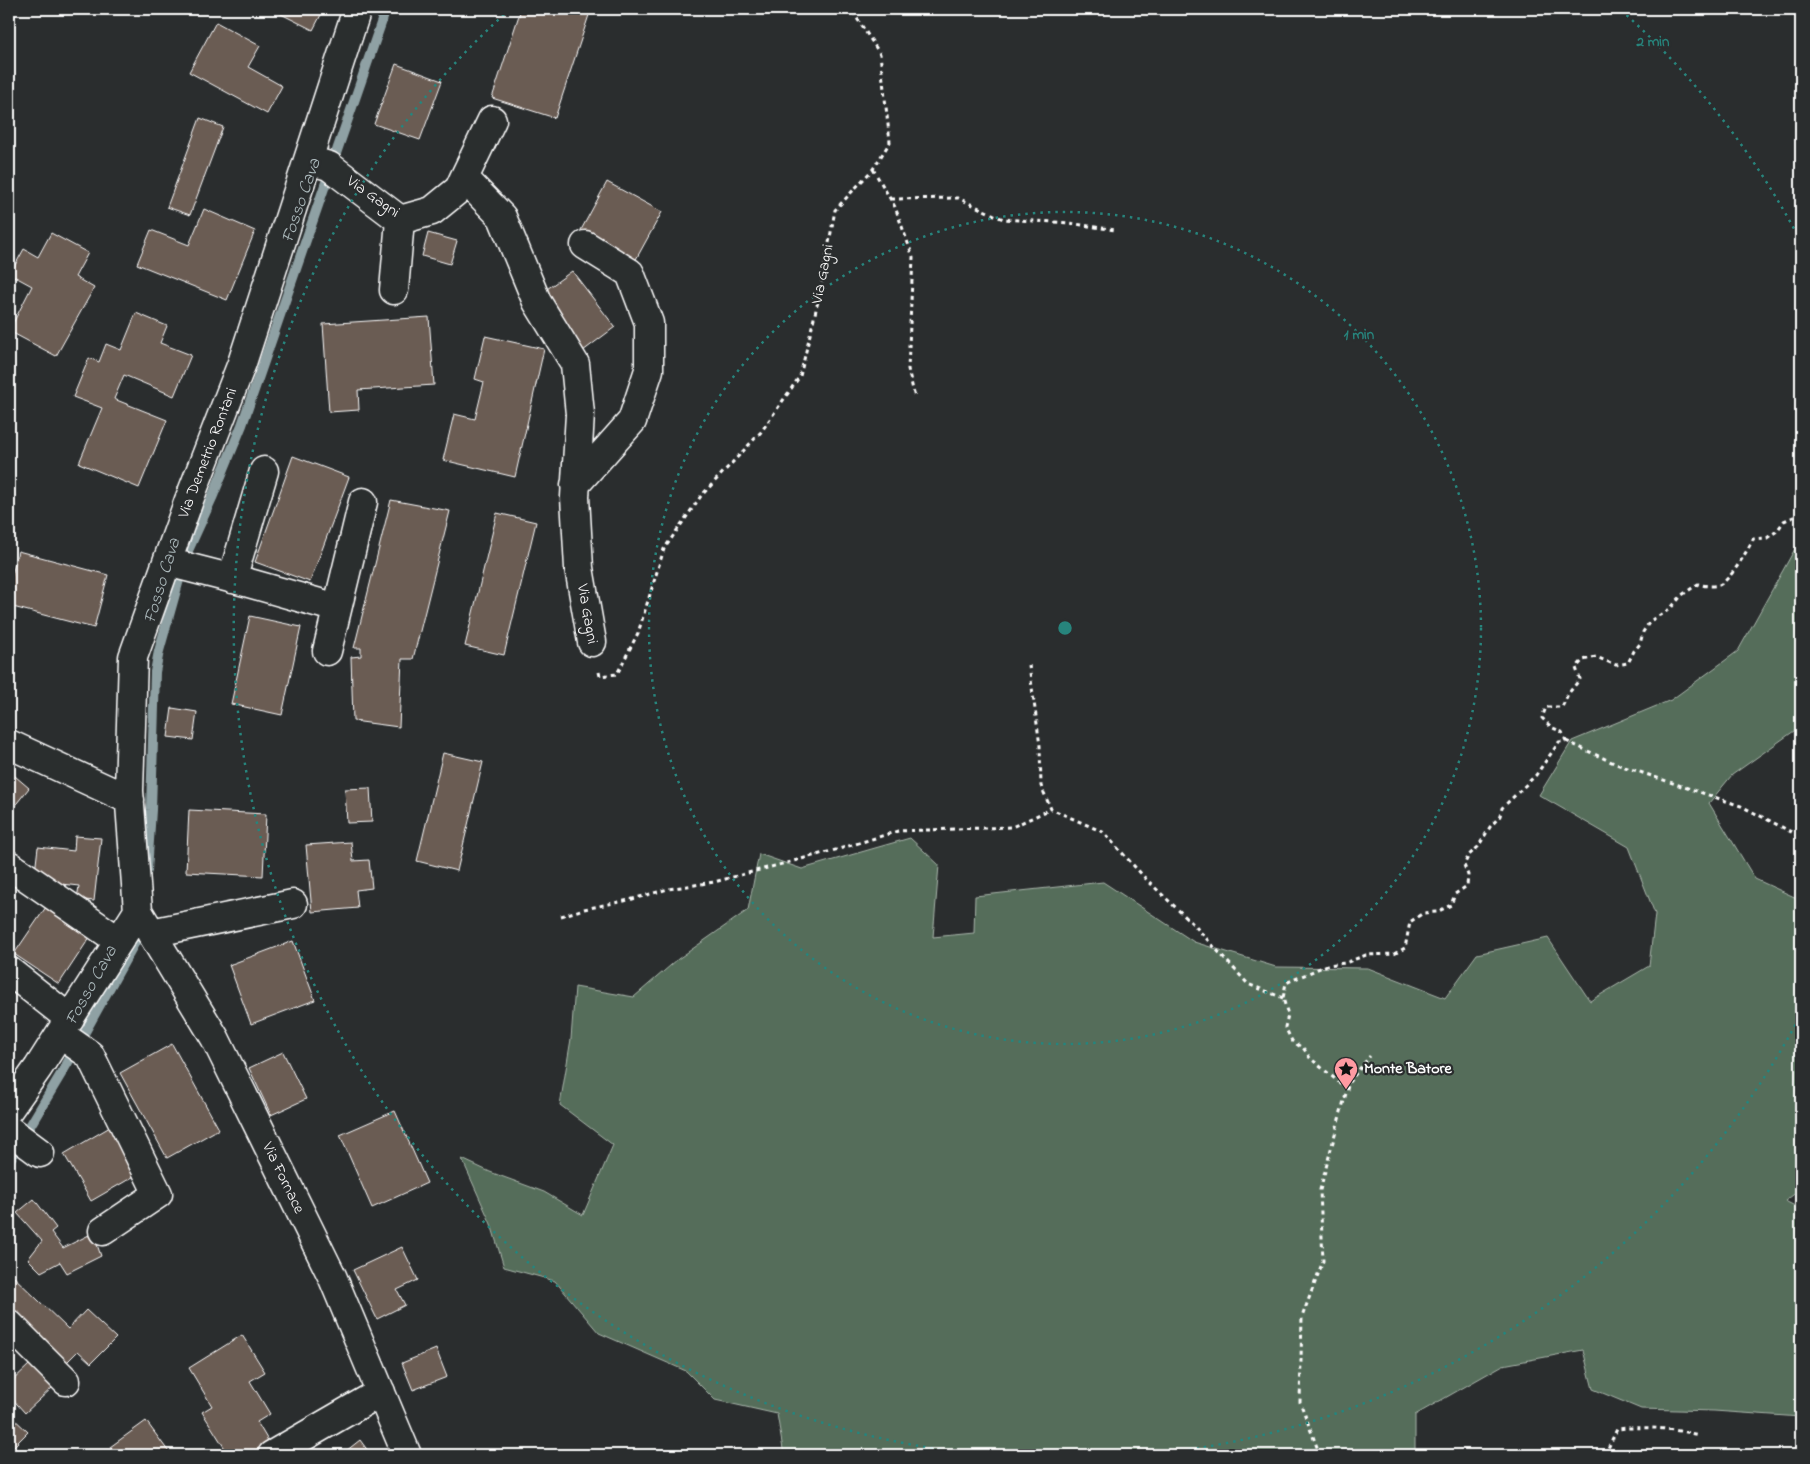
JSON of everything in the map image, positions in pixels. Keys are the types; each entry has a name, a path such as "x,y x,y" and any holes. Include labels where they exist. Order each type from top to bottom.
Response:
{"street":[{"name":"Via Demetrio Rontani","path":"145,922 130,800 133,657 242,363 327,168 357,9"},
{"path":"464,178 492,120"},
{"name":"Via Gagni","path":"327,168 400,220 432,211 459,189 464,178 502,217 537,302 575,364 580,414 574,498 579,568 592,642"},
{"path":"394,290 400,220"},
{"path":"575,485 632,420 648,370 649,323 630,273 585,245"},
{"path":"232,579 264,471"},
{"path":"327,651 364,502"},
{"path":"168,563 337,608"},
{"path":"9,744 130,800"},
{"path":"9,865 119,941"},
{"path":"9,1109 64,1030 119,941 145,922 293,904"},
{"name":"Via Fornace","path":"145,922 219,1047 332,1276 407,1455"},
{"path":"9,971 90,1055 158,1194 103,1231"},
{"path":"9,1131 38,1151"},
{"path":"9,1324 66,1381"},
{"path":"272,1455 380,1392"}],"path":[{"path":"851,9 880,54 890,142 874,169 895,207 913,257 908,369 915,398"},
{"name":"Via Gagni","path":"592,642 600,676 617,674 638,633 664,548 701,496 761,432 800,376 820,293 835,210 874,169"},
{"path":"890,199 958,198 1003,219 1069,223 1115,230"},
{"path":"1801,514 1784,521 1777,531 1768,538 1753,539 1740,564 1720,585 1707,586 1698,584 1682,595 1666,613 1650,621 1642,632 1640,644 1628,663 1616,665 1596,657 1582,660 1576,668 1580,679 1568,694 1562,707 1546,707 1542,718 1562,732 1566,740 1616,764 1741,806 1801,837"},
{"path":"1029,665 1040,746 1041,786 1051,810 1103,832 1146,879 1194,925 1248,984 1283,998"},
{"path":"1349,1082 1340,1083 1310,1058 1304,1049 1292,1042 1285,1028 1288,1014 1283,998 1286,983 1327,965 1345,963 1366,955 1394,954 1405,948 1410,922 1423,913 1437,912 1451,905 1454,894 1466,886 1468,875 1464,865 1468,855 1478,847 1500,816 1502,808 1536,775 1559,742 1566,740"},
{"path":"561,916 668,889 714,882 839,849 898,831 1012,827 1051,810"},
{"path":"1320,1455 1300,1402 1302,1317 1323,1261 1320,1190 1349,1082 1370,1056"},
{"path":"1606,1455 1617,1429 1642,1427 1668,1428 1699,1435"}],"green space":[{"path":"1801,538 1801,726 1732,775 1709,803 1755,879 1801,900 1801,1189 1785,1201 1801,1209 1801,1417 1714,1411 1641,1409 1593,1389 1583,1350 1503,1365 1415,1415 1415,1455 784,1455 777,1414 715,1400 686,1371 599,1333 555,1281 504,1267 491,1224 462,1159 490,1172 544,1192 583,1215 613,1145 560,1105 571,1039 575,987 634,997 678,959 748,910 759,854 802,869 910,838 939,865 933,937 974,933 975,896 1103,882 1194,942 1276,967 1368,968 1445,998 1477,954 1548,938 1590,1001 1649,966 1655,914 1629,847 1539,795 1572,741 1671,700 1738,651"}],"building":[{"path":"281,9 324,9 313,30 279,13"},
{"path":"521,9 591,9 555,118 492,98"},
{"path":"216,22 260,46 248,67 282,86 267,114 189,72"},
{"path":"396,64 442,81 420,140 374,124"},
{"path":"200,118 223,127 190,215 167,207"},
{"path":"607,182 662,212 635,261 581,230"},
{"path":"204,209 255,231 227,300 137,264 151,230 189,245"},
{"path":"51,233 88,253 75,277 94,288 56,356 9,331 32,286 10,274 24,249 38,257"},
{"path":"428,233 457,241 450,264 422,256"},
{"path":"572,271 615,327 583,351 540,294"},
{"path":"136,313 167,326 160,343 191,355 174,396 124,375 114,399 167,420 139,488 79,463 102,408 73,397 89,358 99,362 106,344 121,350"},
{"path":"429,317 434,385 358,390 359,410 329,412 323,324"},
{"path":"485,336 544,349 515,477 443,460 454,414 475,419 484,382 475,379"},
{"path":"293,456 349,477 310,582 255,562"},
{"path":"391,500 450,511 413,659 402,659 399,727 353,721 351,657 361,656 361,648 354,648"},
{"path":"497,513 536,522 504,655 465,646"},
{"path":"18,551 108,575 94,628 9,606 9,587"},
{"path":"250,616 301,627 282,715 231,704"},
{"path":"172,708 197,712 193,740 168,737"},
{"path":"443,753 483,762 457,871 417,861"},
{"path":"9,771 29,788 9,813"},
{"path":"370,788 372,822 347,823 345,789"},
{"path":"189,810 266,814 263,876 186,872"},
{"path":"75,836 101,838 94,901 77,899 79,886 34,881 38,847 74,851"},
{"path":"351,842 353,861 369,860 372,888 356,890 358,908 312,912 306,845"},
{"path":"46,907 90,937 59,984 14,954"},
{"path":"293,941 315,1000 251,1024 229,965"},
{"path":"172,1044 219,1129 167,1158 120,1073"},
{"path":"283,1052 306,1099 271,1115 249,1068"},
{"path":"395,1111 427,1183 372,1208 340,1135"},
{"path":"110,1127 138,1174 91,1201 64,1154"},
{"path":"34,1199 56,1228 51,1232 63,1248 93,1233 101,1256 67,1273 60,1262 41,1272 28,1259 42,1241 17,1213"},
{"path":"402,1247 418,1280 397,1290 405,1305 377,1319 353,1270"},
{"path":"9,1272 68,1329 86,1310 116,1338 91,1363 78,1351 65,1364 9,1310"},
{"path":"242,1335 265,1372 250,1381 270,1414 257,1422 270,1444 251,1455 229,1455 202,1412 212,1406 189,1368"},
{"path":"436,1349 447,1377 413,1390 402,1363"},
{"path":"31,1363 53,1387 25,1413 9,1395 9,1384"},
{"path":"9,1414 28,1432 9,1451"},
{"path":"146,1421 171,1455 116,1455 110,1447"},
{"path":"360,1440 371,1455 341,1455"}],"waterway":[{"name":"Fosso Cava","path":"147,871 151,810 155,672 159,651 186,555 242,425 386,9"},
{"name":"Fosso Cava","path":"9,1161 67,1064 135,942 139,929"}],"place":[{"name":"Monte Batore","path":"1346,1090"}]}
